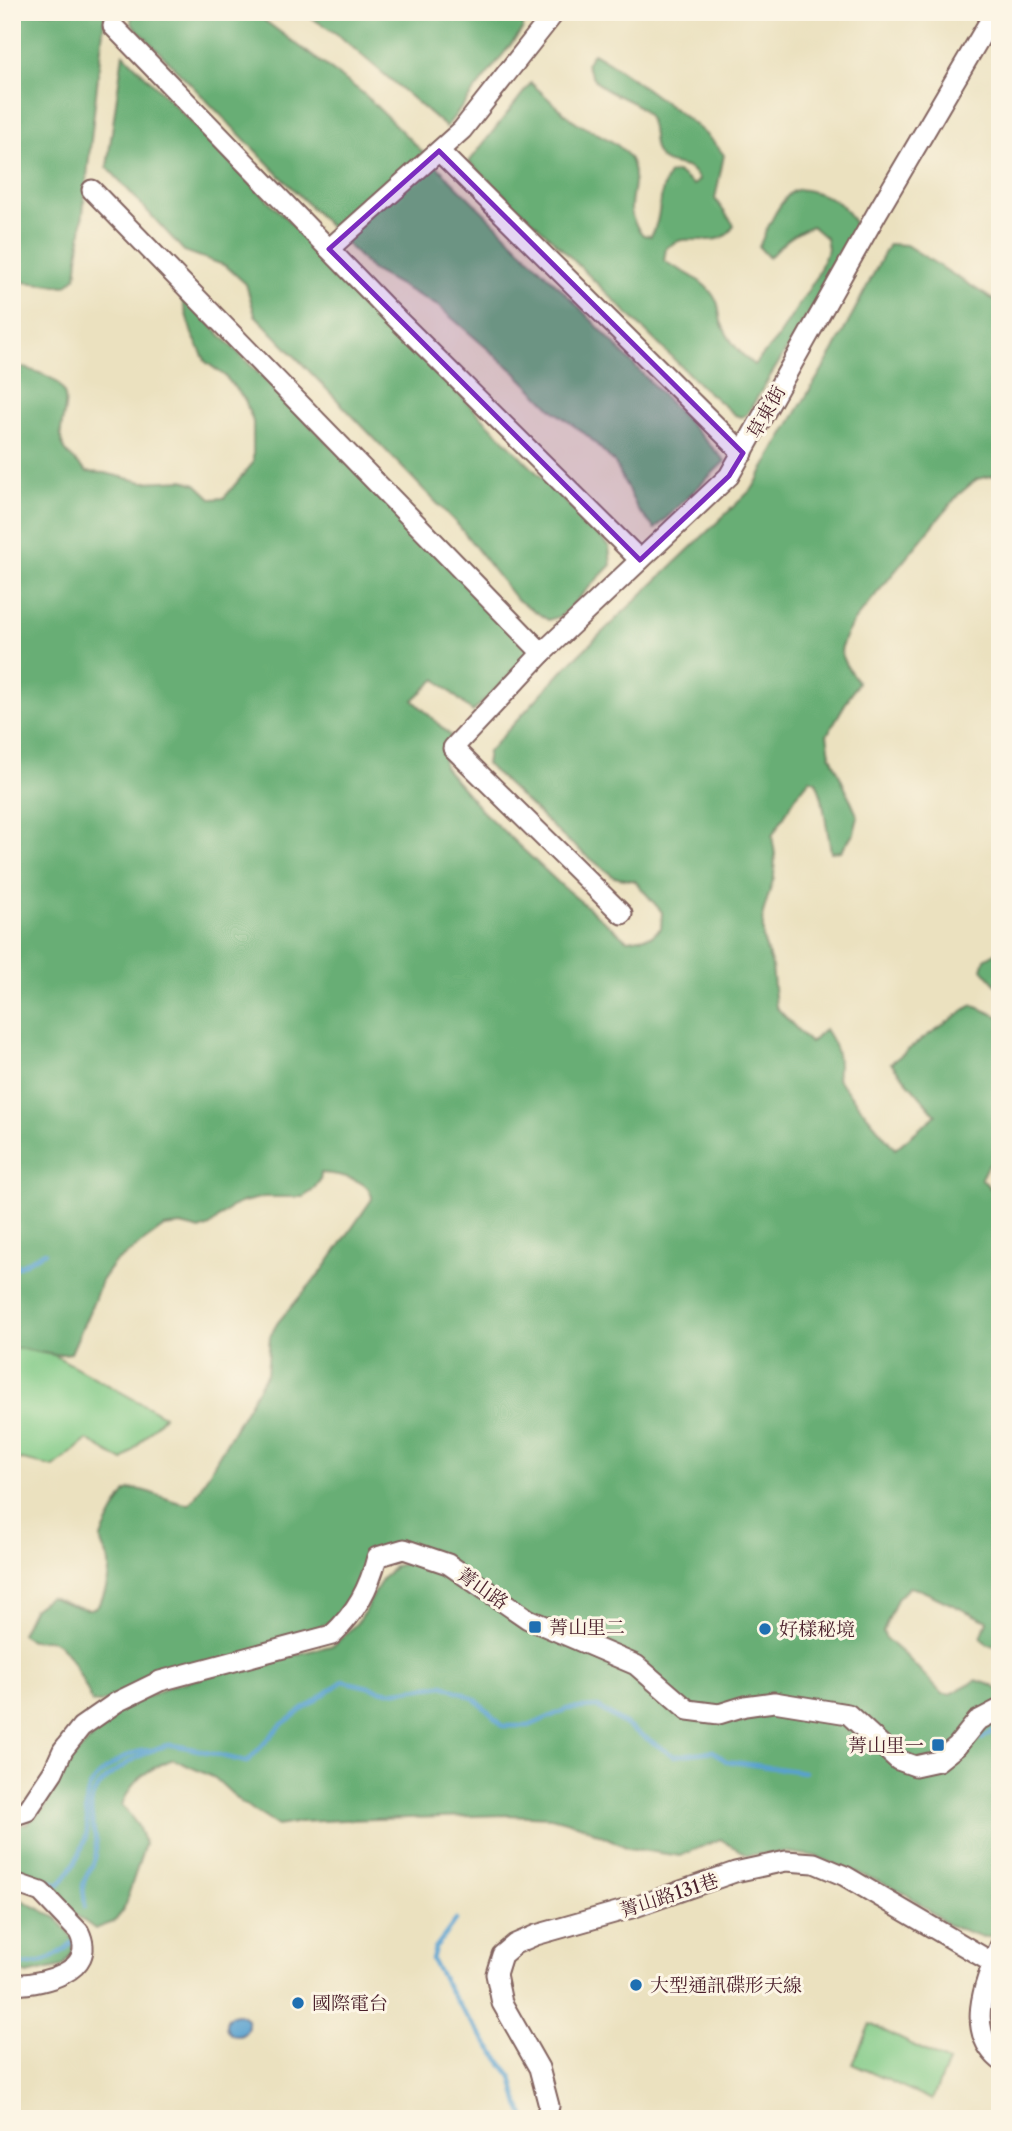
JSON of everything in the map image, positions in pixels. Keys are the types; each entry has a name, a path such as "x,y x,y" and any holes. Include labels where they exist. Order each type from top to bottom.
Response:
{"street":[{"path":"329,249 462,130 555,12"},
{"name":"草東街","path":"622,914 453,748 542,653 729,476 877,213 995,12"},
{"path":"113,26 329,249 640,561"},
{"path":"439,150 743,453"},
{"path":"92,190 542,653"},
{"name":"菁山路","path":"12,1816 27,1811 53,1772 63,1750 80,1727 117,1702 160,1681 332,1634 351,1617 371,1583 377,1557 404,1549 448,1564 528,1619 636,1665 688,1710 719,1714 745,1706 774,1702 848,1714 898,1760 915,1766 938,1761 957,1746 977,1721 1000,1709"},
{"name":"菁山路131巷","path":"545,2119 549,2106 539,2068 502,2003 496,1974 502,1955 515,1944 536,1935 635,1907 735,1872 786,1861 814,1863 845,1876 996,1955"},
{"path":"12,1882 41,1892 79,1932 82,1940 80,1959 67,1973 30,1984 12,1985"},
{"path":"996,1955 982,1998 979,2025 990,2052 1000,2060"}],"highlighted area":[{"path":"439,151 743,453 729,476 640,560 329,249"}],"green space":[{"path":"12,12 105,12 76,277 66,286 12,281"},
{"path":"132,12 253,12 364,94 577,305 725,461 655,529 638,510 615,463 588,436 554,411 516,373 438,306 372,270 131,23"},
{"path":"302,12 524,12 523,29 446,127 337,34"},
{"path":"123,53 609,546 611,565 561,616 548,620 516,599 458,525 255,315 246,284 226,266 184,251 107,167"},
{"path":"593,53 689,120 724,155 715,199 734,225 730,232 718,239 676,242 666,248 664,261 706,287 717,302 721,322 727,334 739,351 754,365 777,339 816,278 828,249 826,238 812,226 789,239 769,258 759,247 784,200 800,189 828,197 845,209 859,232 747,414 742,417 735,415 701,386 554,241 469,162 531,83 572,119 614,143 628,156 634,174 632,216 643,235 651,236 669,174 677,172 694,185 699,180 686,167 668,163 658,156 647,115 632,102 607,90 592,76 586,64"},
{"path":"889,244 906,245 1000,304 1000,474 977,479 958,495 848,631 841,653 858,682 827,735 830,754 858,817 854,833 841,851 831,852 822,798 816,781 810,779 772,836 775,854 774,877 763,913 763,939 772,966 776,1007 810,1043 825,1029 837,1052 837,1079 895,1149 936,1115 891,1063 972,1005 1000,1017 1000,1154 986,1168 981,1178 1000,1199 1000,1646 988,1645 981,1638 987,1621 909,1587 897,1599 883,1632 886,1639 942,1694 950,1694 976,1680 1000,1691 1000,1717 994,1720 994,1727 1000,1729 1000,1928 990,1936 983,1937 949,1925 906,1894 815,1856 785,1852 747,1855 720,1839 680,1856 628,1848 580,1825 551,1817 507,1815 344,1820 278,1826 242,1803 215,1778 173,1759 142,1776 126,1796 122,1805 138,1826 145,1844 123,1911 114,1922 95,1929 12,1875 12,1827 26,1824 43,1810 72,1759 114,1715 131,1704 173,1685 334,1645 360,1620 382,1579 395,1566 404,1564 405,1558 385,1548 351,1606 330,1622 301,1635 100,1703 92,1702 76,1668 59,1644 48,1640 30,1640 21,1634 33,1609 49,1597 86,1609 95,1607 100,1602 109,1571 101,1538 127,1491 140,1490 189,1504 195,1497 267,1373 270,1336 278,1322 323,1270 372,1199 370,1192 360,1182 344,1176 321,1173 320,1180 312,1191 303,1197 264,1197 243,1202 231,1207 210,1226 200,1230 181,1225 164,1227 113,1264 101,1281 71,1353 54,1355 18,1348 12,1350 12,364 45,375 61,387 65,404 61,440 66,451 87,472 105,473 143,482 183,480 196,484 212,499 224,498 253,463 253,422 245,400 225,376 206,362 192,334 180,294 530,647 530,655 473,712 436,679 413,700 451,736 443,750 444,767 482,811 562,886 627,940 652,936 661,928 662,912 635,881 614,877 563,837 486,764 488,752 565,668 753,488 834,350"},
{"path":"1000,953 1000,990 982,969 985,959"},
{"path":"18,1348 54,1355 164,1416 123,1461 87,1440 54,1467 18,1459 12,1466 12,1350"},
{"path":"12,1895 57,1918 74,1940 72,1953 63,1966 27,1974 12,1969"},
{"path":"870,2024 948,2062 932,2100 852,2064"}],"water":[{"path":"237,2014 247,2021 248,2025 241,2035 237,2036 227,2029 226,2025 233,2015"}],"waterway":[{"path":"12,1270 45,1252"},
{"path":"85,1907 83,1886 96,1852 92,1799 103,1782 113,1773 137,1758 169,1745 247,1762 281,1725 343,1681 389,1692 444,1685 475,1699 503,1726 529,1726 567,1709 598,1707 674,1756 713,1751 726,1761 804,1772"},
{"path":"982,1739 1000,1726"},
{"path":"12,1872 59,1884 73,1866 85,1841 86,1806 92,1784 105,1770 124,1757 154,1750"},
{"path":"456,1920 435,1948 432,1960 455,2000 512,2077 519,2105 526,2119"},
{"path":"12,1965 45,1961 72,1943"}],"place":[{"name":"菁山里二","path":"535,1627"},
{"name":"好樣秘境","path":"765,1629"},
{"name":"菁山里一","path":"938,1745"},
{"name":"大型通訊碟形天線","path":"636,1985"},
{"name":"國際電台","path":"298,2003"}]}
